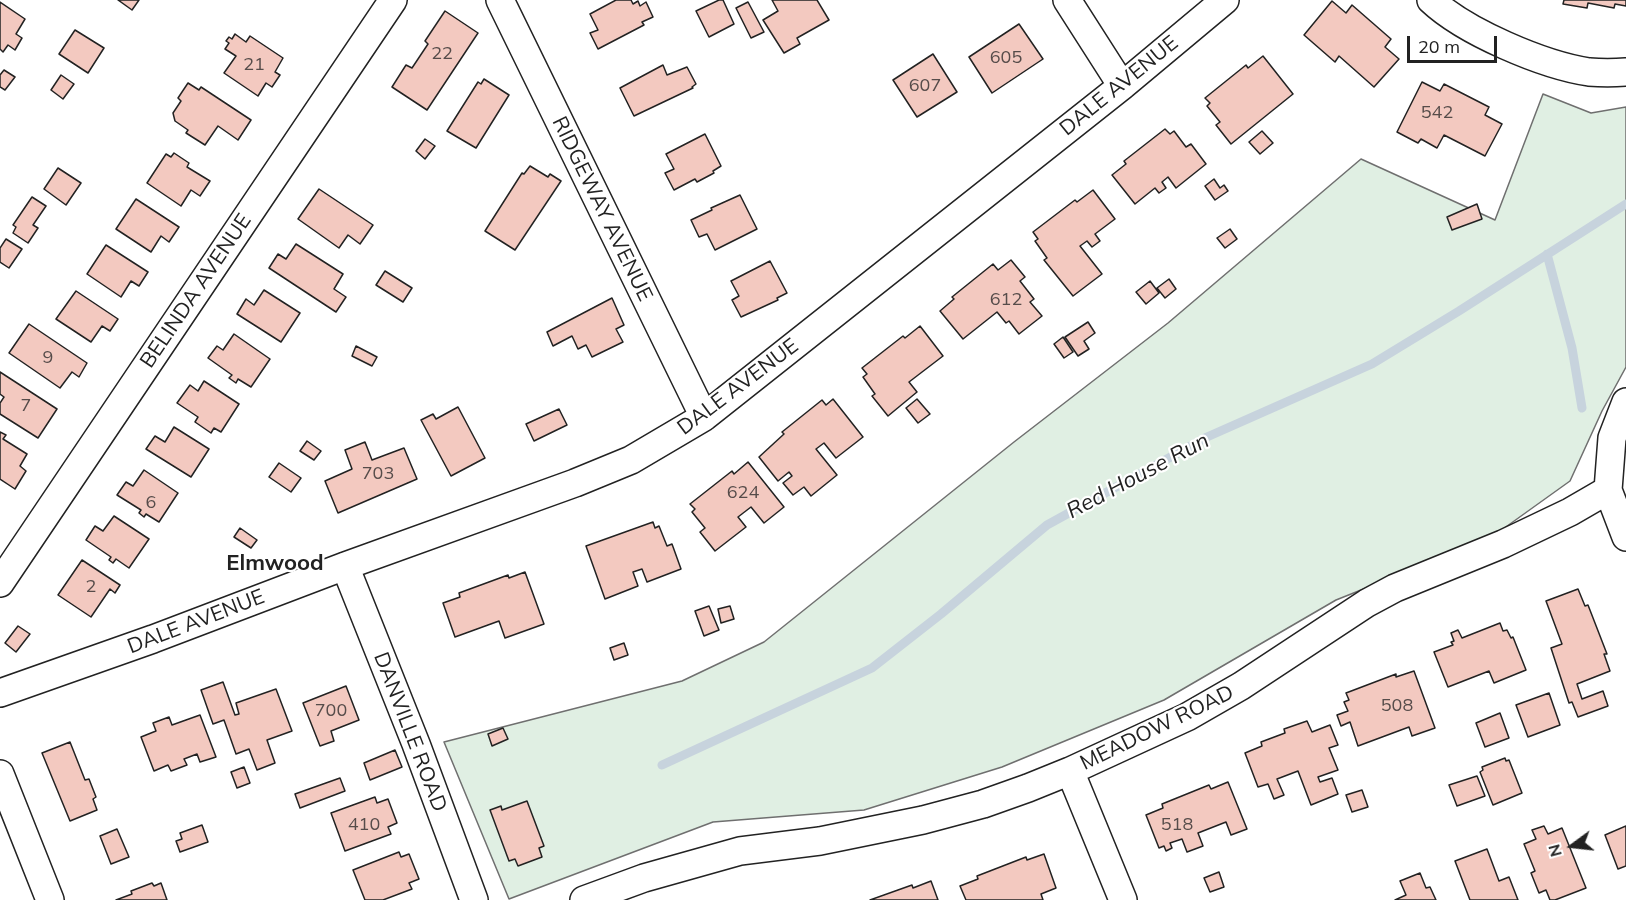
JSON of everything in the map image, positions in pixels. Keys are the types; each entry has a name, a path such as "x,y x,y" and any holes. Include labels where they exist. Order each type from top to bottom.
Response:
{"street":[{"name":"BELINDA AVENUE","path":"0,583 393,0"},
{"name":"RIDGEWAY AVENUE","path":"500,0 704,417"},
{"path":"1066,0 1122,86"},
{"name":"DALE AVENUE","path":"0,693 153,639 631,460 704,417 1122,86 1225,0"},
{"path":"1431,0 1470,27 1531,55 1589,72 1626,72"},
{"path":"1626,402 1612,438 1608,490 1626,537"},
{"name":"MEADOW ROAD","path":"584,900 644,878 740,851 820,841 923,820 983,804 1070,771 1205,706 1241,686 1367,603 1395,588 1503,544 1570,512 1608,490"},
{"name":"DANVILLE ROAD","path":"345,566 416,744 474,900"},
{"path":"1070,771 1123,900"},
{"path":"0,774 50,900"}],"green space":[{"path":"1543,94 1591,113 1626,107 1626,367 1602,411 1570,481 1489,539 1336,600 1164,700 1002,767 864,810 713,822 509,899 444,742 682,681 764,642 1014,442 1168,323 1361,159 1495,220"}],"building":[{"path":"118,0 139,0 132,10"},
{"path":"616,0 631,0 633,4 638,1 640,6 646,2 653,17 642,22 644,25 598,49 590,33 598,30 590,14"},
{"path":"723,0 734,24 709,37 696,11"},
{"path":"772,0 817,0 829,20 797,38 800,44 784,53 763,20 778,11"},
{"path":"1564,0 1626,0 1626,6 1615,4 1614,8 1588,3 1587,8 1563,4"},
{"path":"1332,1 1346,13 1352,5 1391,39 1385,47 1399,59 1374,87 1339,56 1335,62 1304,35"},
{"path":"0,2 25,19 16,34 22,38 15,50 8,45 3,52 0,49"},
{"path":"748,2 764,32 751,38 736,8"},
{"path":"445,11 478,33 427,110 392,87 406,65 412,68 428,44 425,41"},
{"path":"1019,24 1043,59 992,93 969,57"},
{"path":"75,30 104,48 88,73 59,54"},
{"path":"235,34 246,42 250,36 283,58 275,72 280,75 272,87 266,83 258,96 224,73 236,56 225,49 229,43 226,41 229,37 232,39"},
{"path":"933,54 957,92 917,117 893,80"},
{"path":"1263,56 1293,94 1231,144 1216,125 1220,122 1207,106 1210,103 1205,98 1246,65 1248,68"},
{"path":"663,65 667,75 687,67 696,84 693,88 634,116 620,88"},
{"path":"4,70 15,77 5,90 0,87 0,75"},
{"path":"61,75 74,84 63,99 51,90"},
{"path":"484,79 509,95 476,148 447,131 478,82 481,84"},
{"path":"1422,82 1440,91 1444,84 1489,107 1485,115 1502,124 1485,156 1444,135 1437,148 1421,139 1418,143 1397,132"},
{"path":"188,83 199,90 201,87 251,120 238,140 218,126 205,145 186,133 188,130 175,121 173,113 181,101 178,98"},
{"path":"1165,129 1170,134 1174,131 1186,147 1191,144 1206,164 1176,188 1168,177 1162,182 1166,188 1159,193 1155,188 1135,204 1112,175 1126,164 1124,161"},
{"path":"1262,131 1273,143 1260,154 1249,142"},
{"path":"705,134 721,166 713,171 714,173 697,182 695,179 674,190 665,173 674,169 666,154"},
{"path":"425,139 435,146 425,159 416,151"},
{"path":"174,153 189,163 187,167 210,181 200,196 191,190 181,206 147,183 166,154 171,157"},
{"path":"530,166 548,177 550,174 561,181 515,250 485,231 522,173 524,174"},
{"path":"58,168 81,183 66,205 44,189"},
{"path":"1214,179 1220,188 1224,185 1228,191 1215,200 1205,186"},
{"path":"319,189 373,225 360,244 348,235 339,248 298,219"},
{"path":"1093,190 1115,219 1095,234 1100,241 1092,247 1087,241 1080,246 1102,274 1073,296 1044,260 1047,258 1035,241 1038,239 1033,232 1075,200 1077,202"},
{"path":"740,195 757,229 715,250 707,234 699,237 691,220"},
{"path":"32,197 46,206 33,225 38,228 28,243 13,233 16,227 13,225"},
{"path":"136,199 179,227 169,242 161,236 151,252 116,229"},
{"path":"1477,204 1482,219 1452,230 1447,217"},
{"path":"1230,229 1237,239 1225,248 1217,238"},
{"path":"6,239 22,249 9,268 0,262 0,248"},
{"path":"296,244 343,274 334,289 346,297 336,312 269,268 278,254 286,259"},
{"path":"106,245 148,272 139,286 131,281 121,297 87,274"},
{"path":"1011,260 1025,277 1020,281 1034,299 1030,302 1042,316 1019,334 1009,321 1006,323 997,312 963,339 940,311 954,299 952,297 993,264 998,270"},
{"path":"770,261 787,293 777,298 778,300 741,317 732,300 739,296 731,281"},
{"path":"385,271 412,288 403,302 376,285"},
{"path":"1169,279 1176,289 1165,298 1157,288"},
{"path":"1150,281 1159,293 1146,304 1136,292"},
{"path":"264,290 300,313 281,342 237,314 246,299 254,305"},
{"path":"76,291 118,319 110,331 102,326 91,342 56,319"},
{"path":"612,298 624,325 616,329 623,342 592,357 586,345 578,349 572,336 553,346 547,332"},
{"path":"1088,322 1095,333 1084,341 1089,349 1078,356 1065,337"},
{"path":"29,324 87,363 79,377 72,372 60,388 9,353"},
{"path":"920,326 943,356 909,382 917,392 888,416 872,396 875,394 863,377 867,374 862,368 903,336 905,338"},
{"path":"234,334 270,359 251,387 238,379 236,383 229,378 232,375 208,358 217,346 223,350"},
{"path":"1063,337 1073,352 1064,358 1054,344"},
{"path":"356,346 377,357 372,366 352,356"},
{"path":"0,372 57,409 38,438 0,414 0,403 4,397 0,394"},
{"path":"204,381 239,404 221,432 214,428 211,433 195,422 198,417 177,403 190,385 198,391"},
{"path":"833,399 863,437 836,458 824,443 816,449 837,475 811,496 804,487 793,495 783,483 792,476 789,472 778,481 759,457 784,434 782,432 822,400 826,405"},
{"path":"917,399 930,414 918,423 906,408"},
{"path":"458,407 485,458 451,476 421,420 433,414 436,419"},
{"path":"559,409 567,425 534,441 526,424"},
{"path":"174,427 209,449 191,477 146,449 155,436 165,442"},
{"path":"0,432 6,435 3,439 27,454 20,466 26,471 15,489 0,479"},
{"path":"307,441 321,451 314,460 300,451"},
{"path":"365,442 372,460 404,448 417,479 338,513 325,481 352,469 345,450"},
{"path":"748,462 784,507 764,523 751,507 738,517 746,527 715,551 700,532 705,528 692,512 695,509 690,504 732,471 734,474"},
{"path":"279,463 301,478 291,492 269,477"},
{"path":"144,470 178,493 159,522 146,514 144,517 139,513 141,510 117,495 126,482 133,486"},
{"path":"114,516 149,539 129,568 116,559 113,563 109,560 111,557 86,540 95,526 103,531"},
{"path":"653,522 655,528 659,526 667,546 672,544 681,569 647,582 642,569 633,572 638,586 605,599 586,546"},
{"path":"240,528 257,540 251,548 234,537"},
{"path":"82,560 120,585 115,593 110,589 91,617 58,595"},
{"path":"525,572 544,624 505,638 499,621 455,637 443,603 460,597 459,593 508,575 509,578"},
{"path":"1578,589 1585,606 1588,605 1607,654 1604,654 1610,671 1577,684 1582,699 1603,691 1608,706 1578,717 1572,702 1569,703 1551,648 1562,644 1546,601"},
{"path":"709,606 719,630 704,636 695,611"},
{"path":"730,606 734,619 721,623 718,609"},
{"path":"1500,623 1503,631 1507,630 1511,638 1513,637 1526,670 1494,683 1489,671 1448,687 1434,652 1453,645 1451,633 1458,630 1462,638"},
{"path":"18,626 30,634 16,652 5,643"},
{"path":"624,643 628,655 614,660 610,648"},
{"path":"1414,671 1435,728 1412,736 1409,727 1358,746 1350,722 1341,726 1337,715 1348,711 1344,702 1349,700 1346,693 1396,674 1396,677"},
{"path":"223,682 235,715 239,714 236,703 276,689 292,731 267,740 275,763 257,770 249,749 236,754 224,720 213,724 201,690"},
{"path":"346,686 359,720 331,731 334,741 320,746 303,703"},
{"path":"1549,693 1560,725 1528,737 1516,705"},
{"path":"1500,713 1509,738 1485,747 1476,723"},
{"path":"200,715 216,757 200,762 197,754 184,759 187,765 171,771 168,765 154,771 141,737 156,731 153,723 169,717 172,725"},
{"path":"1307,721 1312,732 1330,725 1338,745 1329,748 1338,770 1318,777 1320,782 1332,778 1338,794 1311,805 1298,771 1277,779 1284,795 1274,799 1268,784 1258,787 1245,753 1262,746 1261,742 1285,733 1284,729"},
{"path":"503,728 508,739 492,746 488,734"},
{"path":"70,742 85,780 89,779 96,797 93,799 97,810 70,821 42,753"},
{"path":"395,750 402,767 370,780 364,763"},
{"path":"1505,758 1506,761 1509,760 1522,793 1493,805 1480,772 1483,770 1482,767"},
{"path":"244,767 250,783 237,788 231,772"},
{"path":"1477,776 1485,796 1457,806 1449,785"},
{"path":"340,778 345,791 300,808 295,794"},
{"path":"1228,782 1247,829 1231,835 1226,822 1198,833 1203,846 1187,852 1182,839 1170,843 1172,848 1166,851 1164,846 1159,848 1146,815 1163,808 1162,804 1209,785 1211,789"},
{"path":"1362,790 1368,807 1352,812 1346,795"},
{"path":"375,797 377,803 388,799 397,823 388,827 391,834 345,851 331,813"},
{"path":"527,801 544,846 539,848 542,857 518,866 515,859 509,861 490,810 501,806 502,810"},
{"path":"202,825 208,842 180,852 176,841 182,839 180,833"},
{"path":"1544,826 1548,834 1562,828 1586,888 1555,900 1550,900 1546,890 1539,893 1531,873 1535,871 1524,844 1536,839 1532,830"},
{"path":"1626,826 1626,866 1618,869 1605,835"},
{"path":"117,829 129,857 111,864 100,836"},
{"path":"1487,849 1499,881 1509,877 1518,900 1470,900 1455,861"},
{"path":"399,852 401,857 409,854 419,879 409,883 412,889 383,900 365,900 353,870"},
{"path":"1044,854 1056,888 1041,894 1043,900 966,900 960,886 978,879 977,876 1026,857 1027,860"},
{"path":"1219,872 1224,887 1210,892 1204,878"},
{"path":"1420,873 1426,888 1430,887 1436,900 1395,900 1406,895 1400,881"},
{"path":"931,881 938,900 870,900 912,885 913,888"},
{"path":"152,883 154,886 161,883 167,900 116,900 132,894 131,891"}],"waterway":[{"name":"Red House Run","path":"662,765 872,668 941,614 1047,525 1207,437 1372,364 1626,204"},
{"path":"1547,254 1572,348 1582,408"}],"district":[{"name":"Elmwood","path":"275,563"}]}
